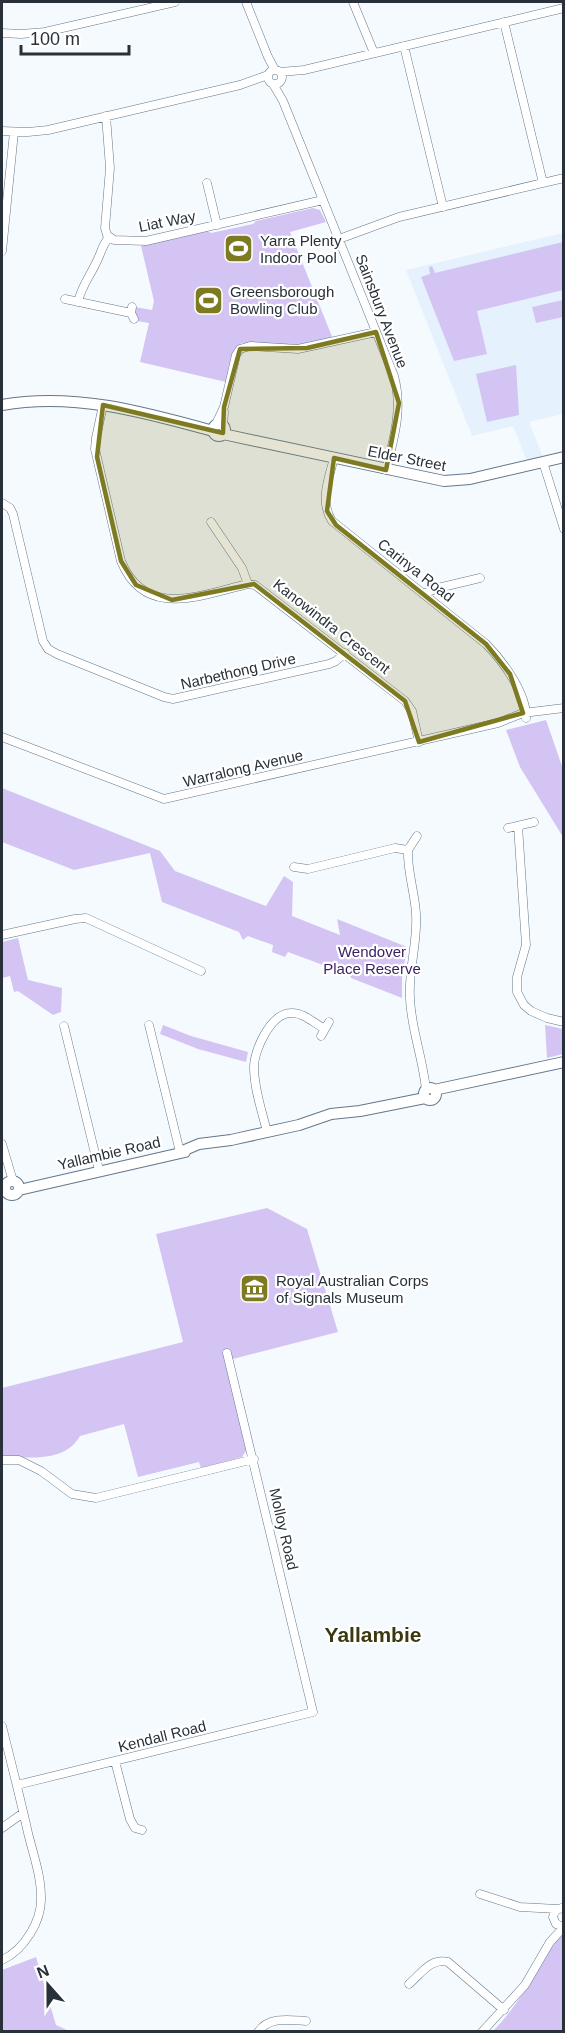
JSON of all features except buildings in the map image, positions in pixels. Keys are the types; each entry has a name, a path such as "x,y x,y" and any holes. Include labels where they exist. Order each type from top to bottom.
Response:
{"street":[{"path":"2,33 45,32 175,2"},
{"name":"Sainsbury Avenue","path":"246,2 283,101 394,376 399,403 397,424 386,470"},
{"path":"353,2 374,53"},
{"path":"2,131 48,130 564,8"},
{"path":"504,22 543,183"},
{"path":"404,46 442,207"},
{"path":"78,302 83,284 109,237 105,225 110,177 109,144 103,117"},
{"path":"2,251 14,132"},
{"path":"339,239 390,220 564,178"},
{"path":"207,183 217,225"},
{"name":"Liat Way","path":"109,237 117,240 146,241 323,200"},
{"path":"65,299 132,313"},
{"path":"219,428 235,358 243,347 298,350 376,332"},
{"name":"Elder Street","path":"2,405 34,400 64,400 103,405 191,425 219,428 245,437 437,481 457,481 564,457"},
{"path":"103,405 95,449 120,555 130,579 148,594 172,600 248,584 245,572 211,522"},
{"name":"Carinya Road","path":"334,458 325,500 332,521 493,651 507,668 520,695 525,714"},
{"path":"543,462 564,529"},
{"name":"Narbethong Drive","path":"2,503 10,508 13,514 43,641 48,649 57,654 173,699 329,664 345,653"},
{"path":"423,594 480,578"},
{"name":"Kanowindra Crescent","path":"248,584 259,587 408,705 414,716 419,741"},
{"name":"Warralong Avenue","path":"2,737 164,799 498,723 525,714 544,715 560,709"},
{"path":"508,828 534,822"},
{"path":"518,826 526,945 517,977 517,992 524,1005 531,1011 564,1022"},
{"path":"417,836 408,850 416,921 410,998 430,1092"},
{"path":"294,867 315,867 395,848 408,850"},
{"path":"2,935 86,918 201,971"},
{"path":"267,1132 254,1073 254,1061 260,1043 275,1022 281,1016 289,1013 301,1015 325,1029"},
{"path":"149,1025 180,1152"},
{"path":"64,1026 99,1170"},
{"name":"Yallambie Road","path":"9,1187 45,1183 180,1152 213,1148 231,1140 299,1125 321,1123 430,1092 564,1062"},
{"name":"Yallambie Road","path":"430,1092 564,1068"},
{"path":"2,1144 9,1187"},
{"name":"Molloy Road","path":"227,1353 313,1712"},
{"path":"2,1460 19,1460 41,1471 72,1494 96,1498 254,1459"},
{"name":"Kendall Road","path":"17,1785 313,1712"},
{"path":"2,1726 42,1898 36,1921 25,1942 2,1960"},
{"path":"115,1761 130,1819 135,1828 142,1830"},
{"path":"2,1828 23,1813"},
{"path":"480,1894 512,1905 532,1908 562,1907"},
{"path":"550,1942 554,1919 562,1907"},
{"path":"483,2031 525,1985 550,1942 563,1928 554,1919 532,1908"},
{"path":"409,1984 428,1966 438,1962 448,1962 504,2010"},
{"path":"258,2031 264,2025 275,2021 306,2021"}],"highlighted area":[{"path":"376,332 399,403 386,470 334,458 327,511 336,525 486,644 510,674 523,713 419,742 405,701 254,584 172,600 136,585 121,561 97,457 103,405 223,433 224,407 240,349 307,348"}],"shaded area":[{"path":"563,233 563,414 529,422 543,457 527,461 513,426 472,436 406,270"}],"green space":[{"path":"313,208 320,210 326,222 290,232 333,339 294,346 242,343 234,350 226,382 140,362 149,323 137,321 135,307 152,310 154,301 141,246 207,231 211,233 253,224 256,221"},
{"path":"563,242 563,290 477,311 487,354 454,361 421,277 430,274 429,267 432,266 435,273"},
{"path":"563,300 563,317 536,323 532,307"},
{"path":"516,365 519,415 487,422 476,374"},
{"path":"546,720 563,769 563,837 520,767 506,730"},
{"name":"Wendover Place Reserve","path":"2,788 160,851 175,871 266,906 284,876 293,882 292,916 340,935 337,919 407,947 402,979 402,998 351,978 350,975 288,952 285,957 272,952 273,945 248,936 243,940 239,932 162,902 150,853 74,870 2,842"},
{"path":"18,938 28,980 62,988 61,1012 53,1015 18,991 14,992 10,976 2,978 2,942"},
{"path":"163,1025 191,1036 248,1052 246,1062 198,1049 160,1034"},
{"path":"545,1025 563,1029 563,1054 547,1058"},
{"path":"267,1208 307,1229 338,1332 225,1361 247,1449 242,1457 201,1468 199,1462 138,1477 124,1424 80,1436 73,1445 56,1455 2,1457 2,1388 183,1342 156,1234"},
{"path":"563,1931 563,2031 492,2032 521,1996"},
{"path":"36,1957 56,2025 69,2031 2,2031 2,1970"}],"place":[{"name":"Yarra Plenty Indoor Pool","path":"239,249"},
{"name":"Greensborough Bowling Club","path":"209,300"},
{"name":"Royal Australian Corps of Signals Museum","path":"255,1289"}],"district":[{"name":"Yallambie","path":"373,1634"}]}
